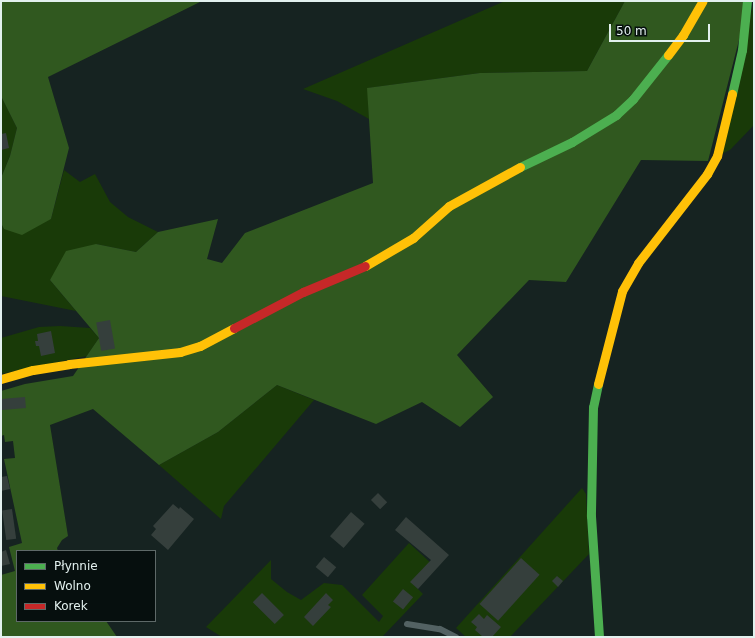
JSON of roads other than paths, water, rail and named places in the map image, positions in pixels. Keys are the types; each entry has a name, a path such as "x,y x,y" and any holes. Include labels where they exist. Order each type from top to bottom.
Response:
{"street":[{"path":"1,379 64,365 180,352 200,346 303,292 372,263 413,238 449,206 501,176 572,142 616,115 633,99 657,70 682,35 703,1"},
{"path":"599,637 591,516 591,450 593,407 622,291 638,263 707,174 717,156 742,50 747,1"}],"lane":[{"path":"407,624 440,629 456,637"}]}
